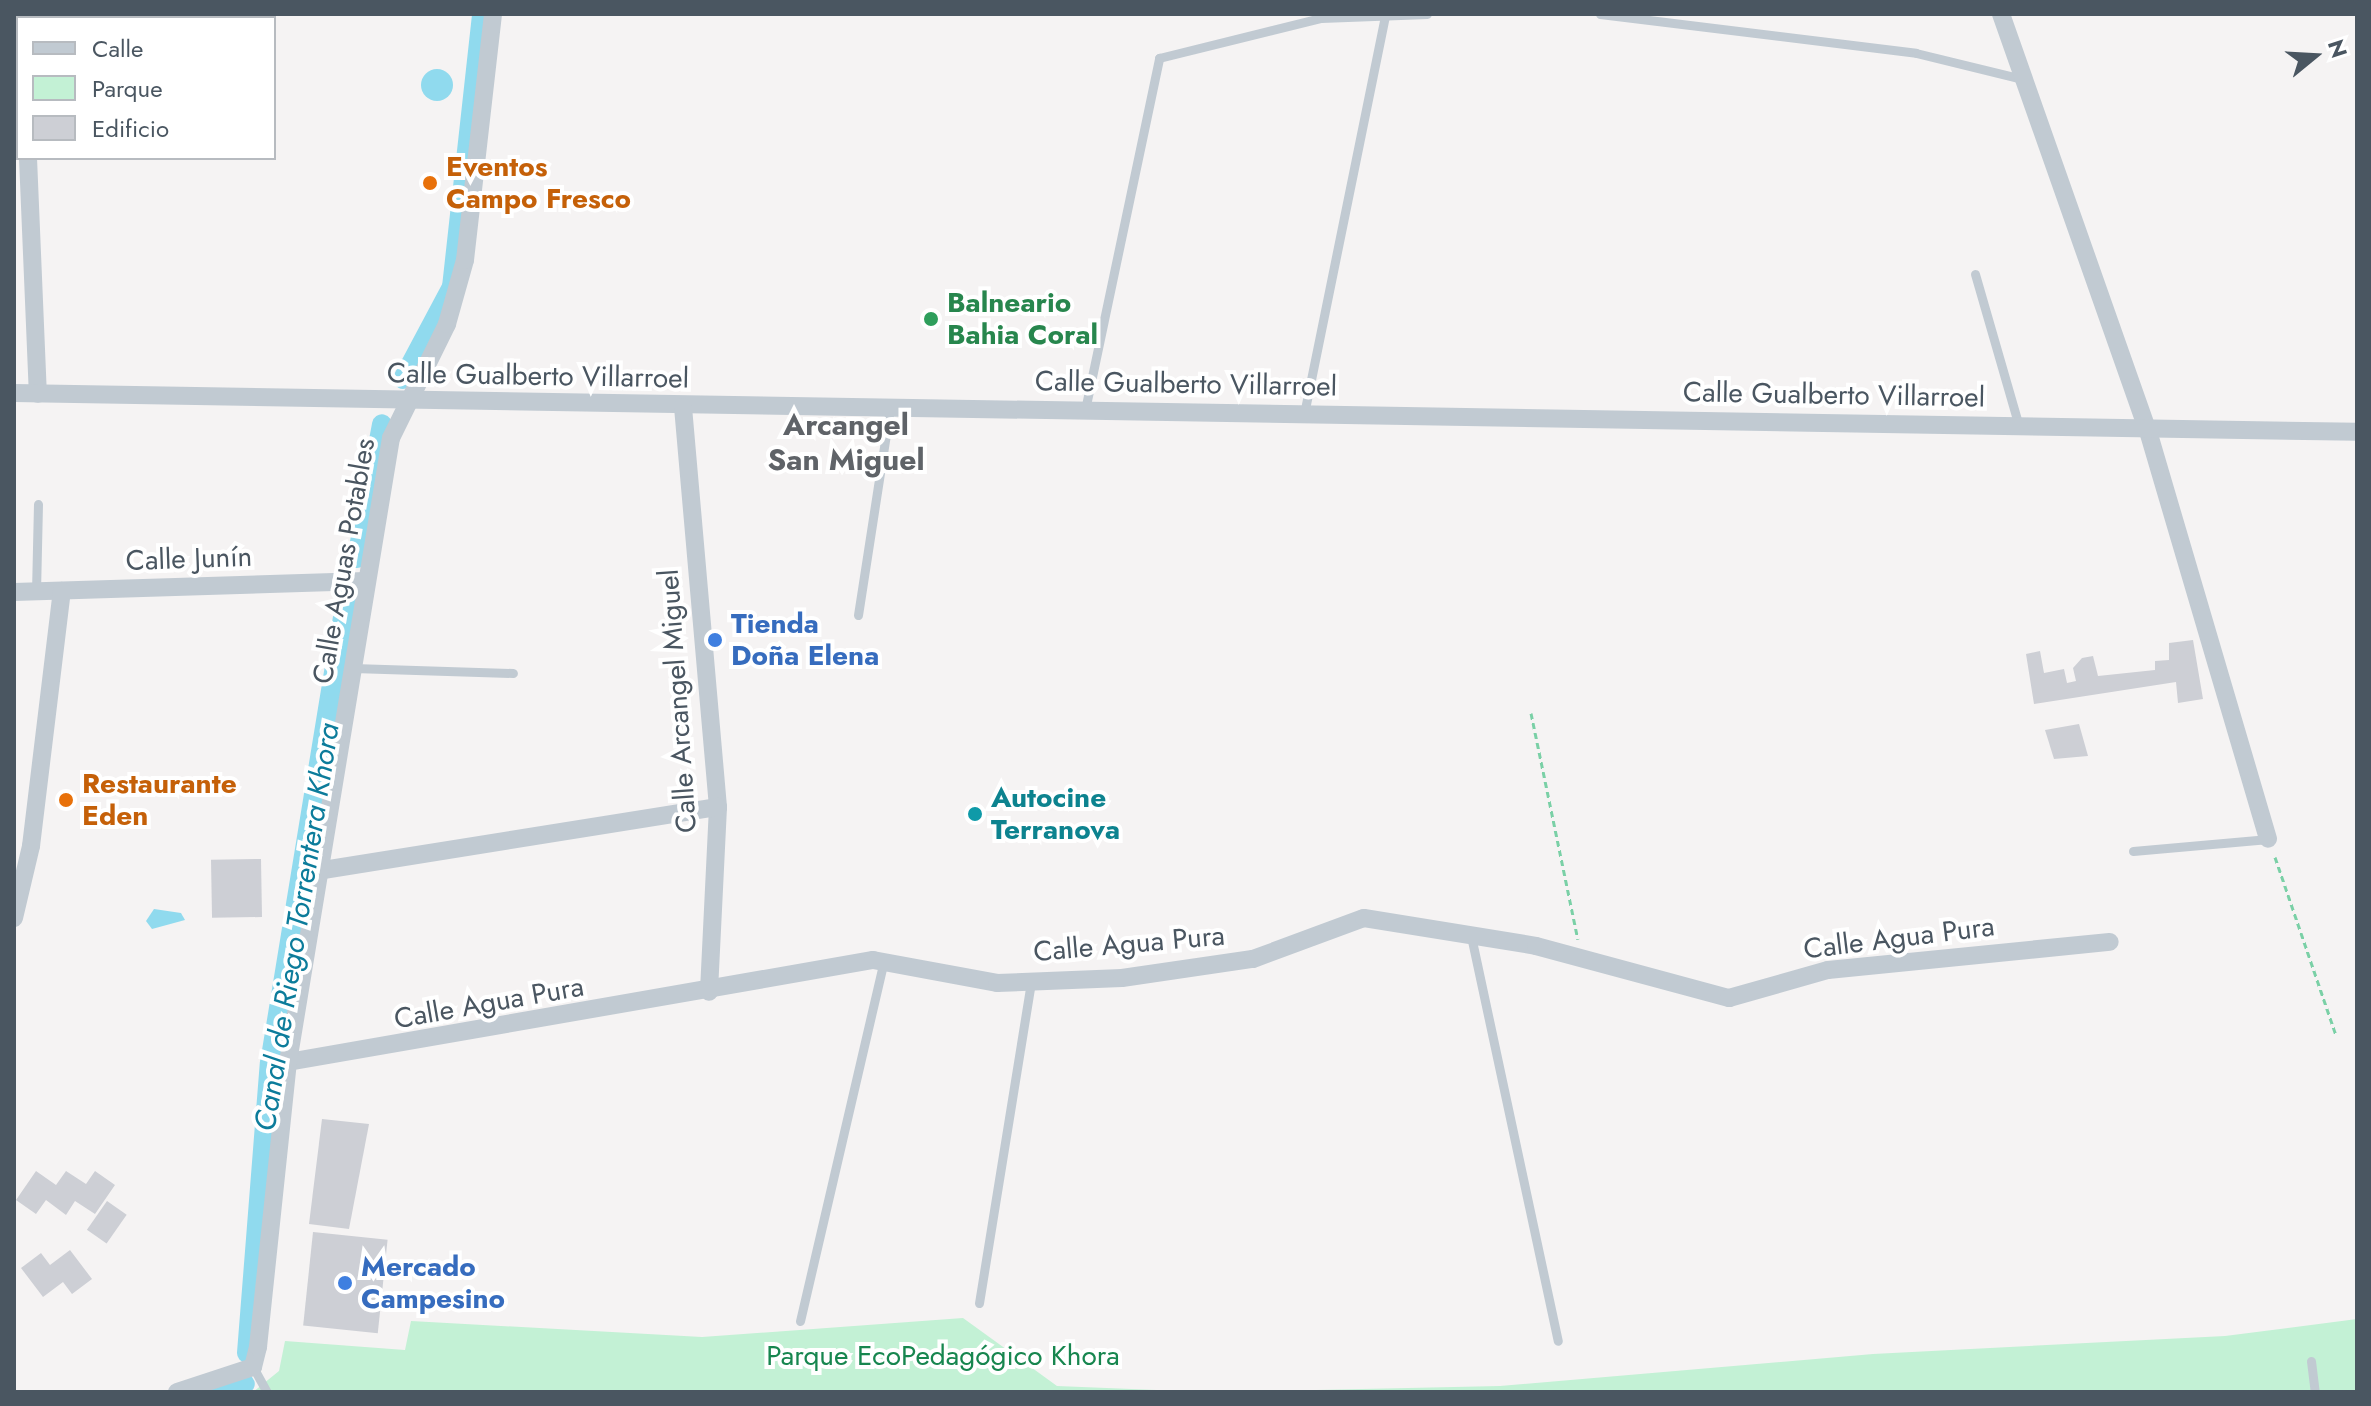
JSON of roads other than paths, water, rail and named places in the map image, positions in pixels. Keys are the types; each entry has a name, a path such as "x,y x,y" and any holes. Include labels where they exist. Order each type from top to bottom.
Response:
{"street":[{"name":"Calle Aguas Potables","path":"253,1367 288,1062 317,871 391,438 447,324 465,260 493,14"},
{"path":"2001,14 2148,431 2268,839"},
{"path":"28,160 38,394"},
{"name":"Calle Gualberto Villarroel","path":"14,393 683,407 1085,410 2019,426 2148,431 2357,432"},
{"name":"Calle Arcangel Miguel","path":"683,407 718,807 709,992"},
{"name":"Calle Junín","path":"14,592 366,581"},
{"path":"14,918 31,846 62,591"},
{"path":"317,871 718,807"},
{"name":"Calle Agua Pura","path":"288,1062 884,960 997,983 1122,978 1253,959 1364,918 1470,933 1729,998 1828,970 2110,942"},
{"path":"177,1392 253,1367"}],"lane":[{"path":"1085,410 1159,58 1321,18 1427,14"},
{"path":"1600,14 1916,53 2023,79"},
{"path":"1304,414 1385,16"},
{"path":"1975,274 2019,426"},
{"path":"858,615 890,408"},
{"path":"36,592 38,504"},
{"path":"353,668 513,673"},
{"path":"2133,851 2268,839"},
{"path":"1470,933 1558,1341"},
{"path":"800,1321 884,960"},
{"path":"979,1303 1031,982"},
{"path":"2311,1361 2315,1392"},
{"path":"253,1367 267,1392"}],"water":[{"path":"437,69 448,74 453,85 448,96 437,101 426,96 421,85 426,74"},
{"path":"154,909 181,913 185,920 152,929 146,921"}],"waterway":[{"name":"Canal de Riego Torrentera Khora","path":"403,379 452,287 482,14"},
{"name":"Canal de Riego Torrentera Khora","path":"357,558 382,424"},
{"name":"Canal de Riego Torrentera Khora","path":"247,1353 270,1063 346,598"},
{"name":"Canal de Riego Torrentera Khora","path":"218,1392 245,1384"}],"place":[{"name":"Eventos Campo Fresco","path":"430,183"},
{"name":"Balneario Bahia Coral","path":"931,319"},
{"name":"Tienda Doña Elena","path":"715,640"},
{"name":"Restaurante Eden","path":"66,800"},
{"name":"Autocine Terranova","path":"975,814"},
{"name":"Mercado Campesino","path":"345,1283"}],"district":[{"name":"Arcangel San Miguel","path":"846,442"}],"park label":[{"name":"Parque EcoPedagógico Khora","path":"943,1356"}]}
